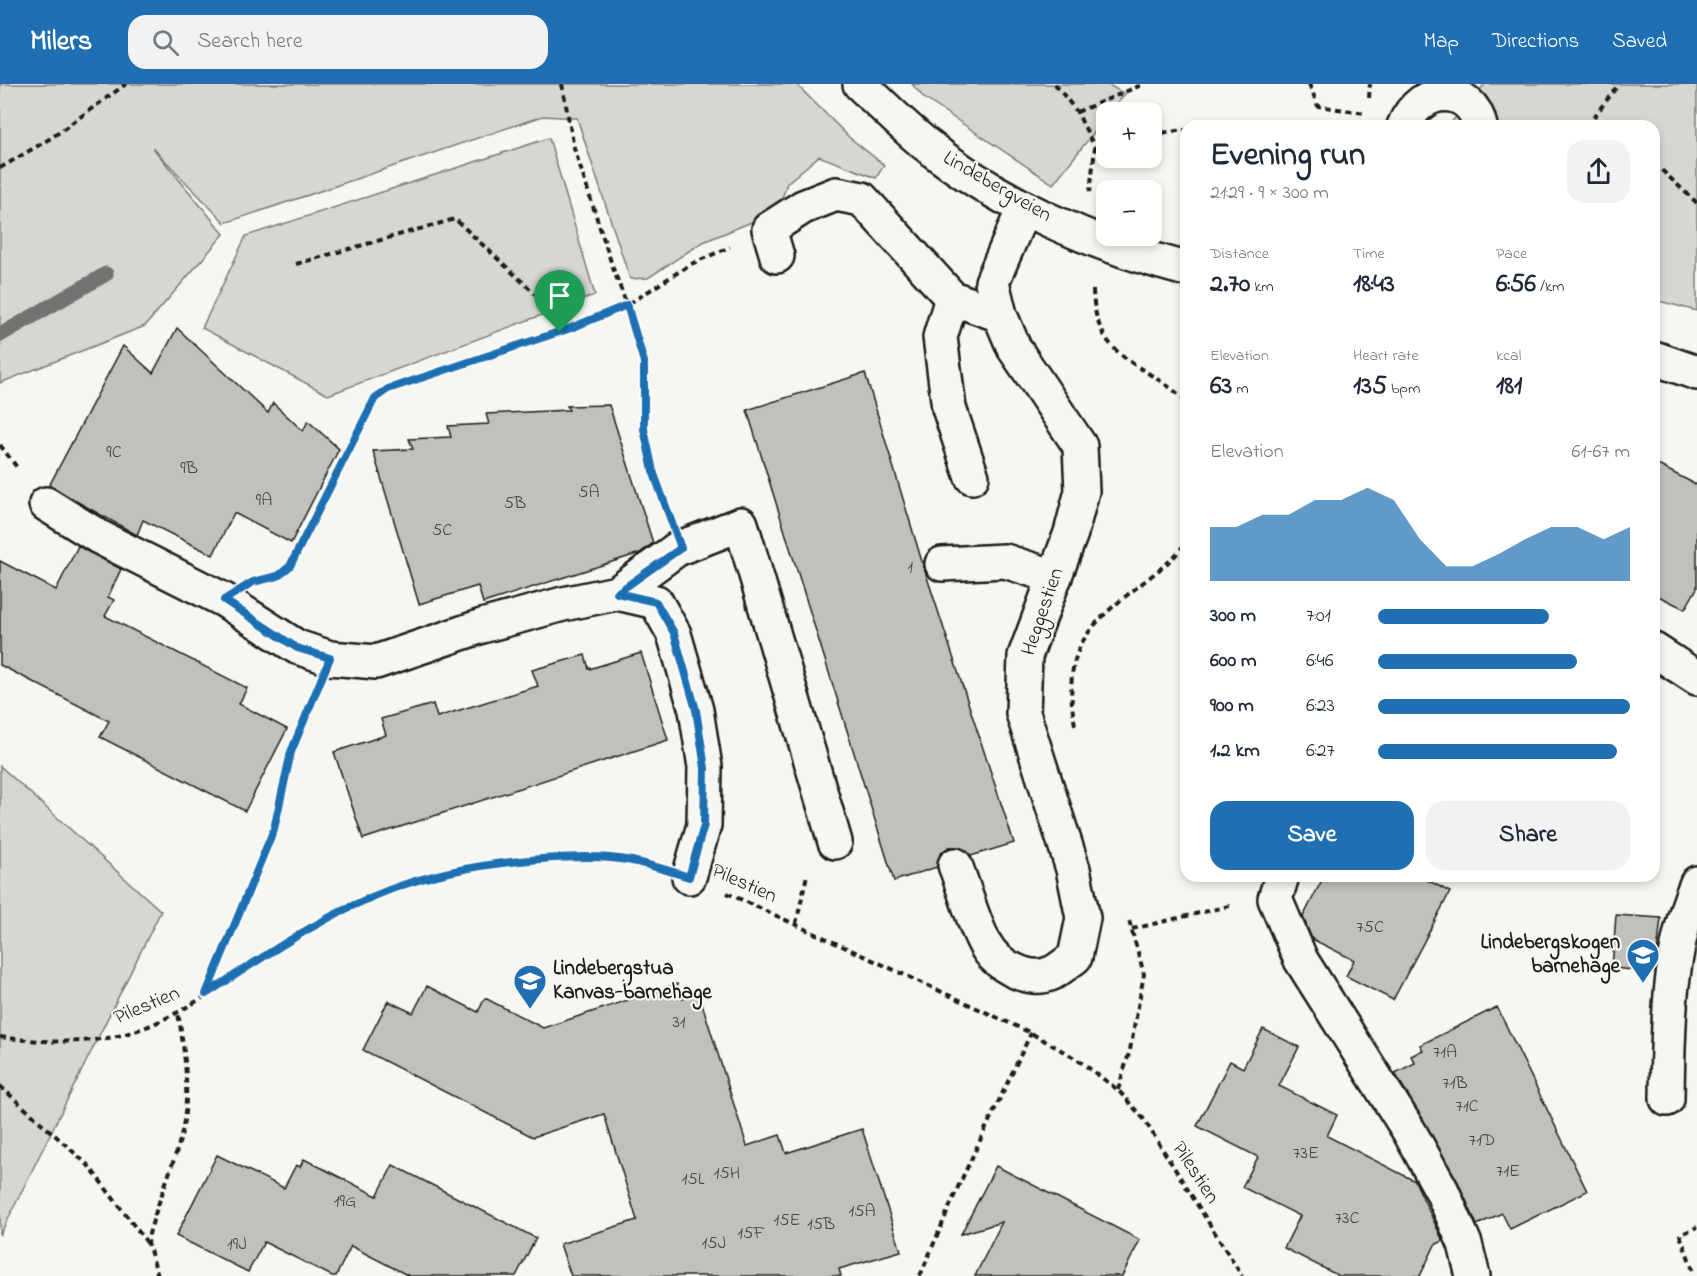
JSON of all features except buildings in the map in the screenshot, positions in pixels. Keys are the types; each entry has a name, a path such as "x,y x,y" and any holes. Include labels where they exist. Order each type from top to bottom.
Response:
{"street":[{"name":"Lindebergveien","path":"860,84 926,144 1024,208 1130,253 1180,267"},
{"path":"1406,120 1409,113 1426,96 1449,88 1465,94 1477,108 1479,120"},
{"path":"773,243 803,207 836,194 862,199 952,298 1000,315"},
{"name":"Heggestien","path":"955,865 985,945 1000,961 1020,974 1039,977 1053,973 1075,957 1083,918 1073,869 1023,712 1025,656 1071,533 1082,491 1080,446 1014,348 1000,315 992,282 1024,208"},
{"path":"952,298 940,337 949,408 972,477"},
{"path":"1660,360 1697,373"},
{"path":"46,504 99,537 224,600 297,648 330,658 376,662 482,626 563,604 617,593 681,548 741,524 836,842"},
{"path":"942,564 1005,561 1054,577"},
{"path":"617,593 656,602 674,633 696,710 705,768 704,825 689,877"},
{"path":"1660,654 1697,678"},
{"path":"1667,1099 1669,1005 1682,922 1697,883"},
{"path":"1279,887 1301,960 1409,1131 1442,1191 1465,1244 1473,1276"}],"path":[{"path":"0,168 51,138 126,84"},
{"path":"562,84 574,148 644,362 644,429 653,471 681,548"},
{"path":"1055,84 1077,112 1095,148 1090,202"},
{"path":"1077,112 1144,84"},
{"path":"1309,84 1318,106 1355,112"},
{"path":"1592,120 1619,84"},
{"path":"1162,133 1180,131"},
{"path":"1660,168 1697,202"},
{"path":"296,264 455,219 542,300 560,332"},
{"path":"224,600 253,582 278,576 290,566 375,398 388,389 560,332 627,305 690,264 773,243"},
{"path":"1093,290 1099,325 1107,341 1142,371 1180,395"},
{"path":"1076,729 1070,675 1078,651 1090,628 1107,609 1180,552"},
{"path":"206,994 274,829 291,752 330,658"},
{"name":"Pilestien","path":"0,1037 78,1041 114,1037 178,1013 288,941 390,889 455,872 519,861 578,856 631,861 689,877 796,924 1031,1033 1078,1060 1118,1090 1143,1118 1242,1276"},
{"path":"1131,929 1279,887"},
{"path":"796,924 803,894"},
{"path":"1118,1090 1130,1050 1144,974 1124,906"},
{"path":"148,1244 156,1209 178,1149 184,1120 186,1060 178,1013"},
{"path":"920,1276 958,1187 1031,1033"},
{"path":"0,1086 88,1165 148,1244 158,1276"},
{"path":"1694,1270 1680,1235 1697,1227"}],"shaded area":[{"path":"0,84 796,84 850,138 884,165 876,178 819,156 787,183 778,211 701,243 648,278 630,279 577,118 543,116 225,223 153,148 224,234 145,326 0,383"},
{"path":"912,84 1107,84 1125,94 1118,102 1096,102 1096,130 1053,184 924,98"},
{"path":"1485,84 1697,84 1697,311 1660,301 1660,120 1453,120"},
{"path":"549,138 595,295 328,395 202,328 246,236"},
{"path":"0,766 161,911 0,1235"}],"waterway":[{"path":"0,335 106,274"}],"place":[{"name":"Lindebergskogen barnehage","path":"1643,984"},
{"name":"Lindebergstua Kanvas-barnehage","path":"530,1010"}],"route":[{"path":"627,305 644,362 644,429 653,471 681,548 617,593 656,602 674,633 696,710 705,768 704,825 689,877 631,861 578,856 519,861 455,872 390,889 337,914 288,941 206,994 274,829 291,752 330,658 297,648 224,600 253,582 278,576 290,566 375,398 388,389 560,332 627,305"}]}
